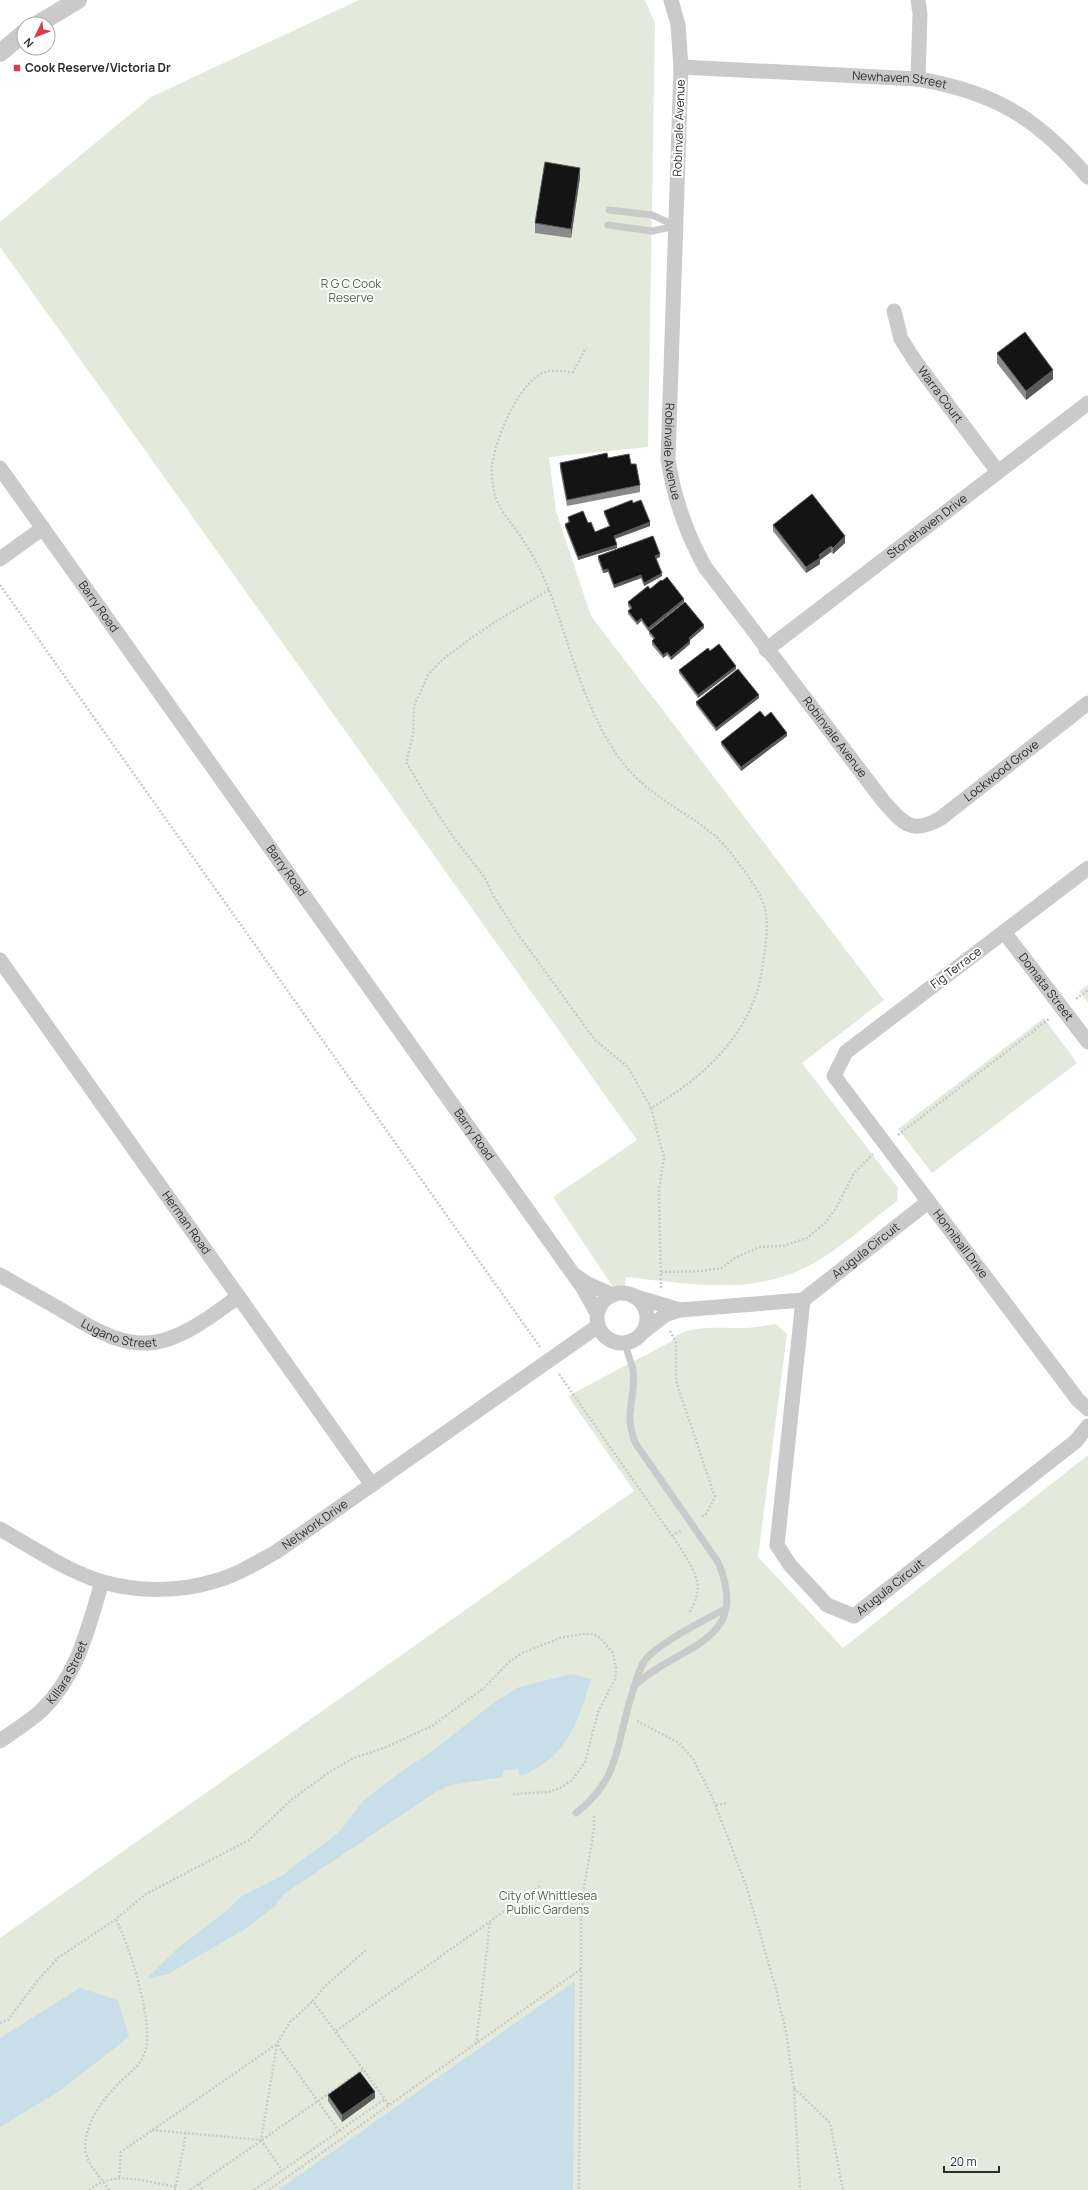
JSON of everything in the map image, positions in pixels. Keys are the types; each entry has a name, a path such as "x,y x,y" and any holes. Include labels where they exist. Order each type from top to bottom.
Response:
{"street":[{"path":"51,16 78,0"},
{"name":"Robinvale Avenue","path":"671,0 678,26 681,67 668,439 668,460 672,485 685,529 705,567 766,650 884,802 910,825"},
{"path":"918,0 920,14 918,79"},
{"name":"Newhaven Street","path":"681,67 918,79 947,84 970,91 997,102 1022,116 1060,146 1088,177"},
{"name":"Warra Court","path":"894,311 902,339 915,361 998,472"},
{"name":"Stonehaven Drive","path":"766,650 1088,403"},
{"name":"Barry Road","path":"0,468 572,1274 598,1320"},
{"path":"0,559 43,528"},
{"name":"Lockwood Grove","path":"910,825 925,827 941,818 1088,703"},
{"name":"Fig Terrace","path":"834,1076 846,1052 1088,868"},
{"name":"Domata Street","path":"1004,932 1088,1042"},
{"name":"Herman Road","path":"0,960 372,1485"},
{"name":"Honniball Drive","path":"834,1076 1078,1400 1088,1409"},
{"name":"Arugula Circuit","path":"928,1202 803,1300 777,1546 790,1565 827,1605 854,1616 1076,1442 1088,1426"},
{"name":"Barry Road","path":"572,1274 586,1283 613,1294"},
{"name":"Lugano Street","path":"0,1275 107,1336 127,1341 148,1343 165,1340 188,1331 238,1297"},
{"path":"662,1312 635,1340 625,1343 615,1342 605,1338 598,1320 604,1300 613,1294 623,1293 633,1296 662,1312 803,1300"},
{"path":"633,1296 641,1303 646,1312 646,1323 642,1332"},
{"name":"Network Drive","path":"0,1529 59,1562 102,1582 148,1590 190,1587 215,1582 243,1571 276,1552 549,1360 598,1320"},
{"name":"Killara Street","path":"0,1741 40,1711 64,1683 75,1665 85,1640 102,1582"}],"lane":[{"path":"609,210 652,216 676,226"},
{"path":"608,225 652,231 676,226"},
{"path":"625,1343 633,1371 629,1408 631,1432 636,1444 718,1562 726,1580 728,1595 720,1624 712,1634 699,1645 655,1669 634,1686"},
{"path":"576,1813 598,1794 613,1765 625,1713 640,1668 651,1654 725,1609"}],"path":[{"path":"586,348 573,372 546,372 531,382 506,419 496,448 492,467 496,498 534,557 549,590 575,666 596,717 609,743 623,763 642,784 661,800 714,835 728,848 752,880 761,898 766,914 767,935 758,992 743,1022 724,1050 704,1070 680,1092 650,1108"},
{"path":"0,585 672,1536 690,1564 698,1584 696,1602 687,1616"},
{"path":"549,590 498,620 470,639 442,660 428,675 414,706 413,735 406,762 440,817 485,878 494,897 515,930 595,1040 628,1067 650,1108 664,1157 659,1190 662,1312 676,1342 676,1381 716,1497 706,1514 672,1536"},
{"path":"0,2024 8,2020 37,1981 58,1958 116,1919 146,1894 249,1840 291,1800 331,1771 354,1758 384,1748 432,1726 484,1688 508,1663 522,1653 560,1638 582,1634 593,1634 600,1638 613,1653 616,1668 615,1680 598,1712 585,1762 572,1780 562,1787 549,1792 513,1794"},
{"path":"625,1713 667,1735 686,1750 701,1774 716,1805 746,1885 776,1989 786,2032 794,2088 800,2190"},
{"path":"716,1805 728,1803"},
{"path":"579,2190 581,1969 584,1895 594,1829 594,1815 588,1804"},
{"path":"336,2031 541,1885"},
{"path":"109,2190 88,2160 87,2136 91,2121 114,2088 140,2064 146,2051 148,2037 144,2012 131,1957 116,1919"},
{"path":"476,2044 490,1921"},
{"path":"282,2170 262,2140 277,2044 290,2022 313,2001 324,1987 366,1950"},
{"path":"269,2190 390,2106 581,1969"},
{"path":"313,2001 390,2106"},
{"path":"119,2177 121,2152 277,2044"},
{"path":"277,2044 319,2100 339,2131"},
{"path":"190,2190 364,2069"},
{"path":"794,2088 830,2123 843,2190"},
{"path":"254,2190 385,2099"},
{"path":"152,2130 262,2140"},
{"path":"89,2190 102,2180 119,2177 176,2188 186,2134"},
{"path":"199,2184 203,2190"}],"green space":[{"name":"R G C Cook Reserve","path":"359,0 645,0 655,23 648,447 549,457 556,511 591,616 884,1000 802,1063 898,1188 897,1201 826,1256 800,1270 779,1278 736,1285 714,1285 626,1277 623,1302 553,1197 637,1140 0,247 0,222 151,97"},
{"path":"1088,985 1088,1003 1079,991"},
{"path":"1044,1018 1077,1063 932,1173 898,1129"},
{"name":"City of Whittlesea Public Gardens","path":"776,1324 787,1334 758,1557 843,1648 1088,1455 1088,2190 0,2190 0,1938 634,1491 568,1396 672,1341 678,1335 685,1332 706,1328 749,1328"}],"water":[{"path":"571,1674 591,1679 575,1725 560,1749 549,1760 536,1769 520,1776 518,1769 503,1771 503,1777 451,1785 436,1792 284,1894 274,1907 245,1929 168,1974 146,1979 179,1947 226,1911 242,1896 285,1874 297,1863 328,1841 341,1830 363,1801 400,1772 431,1752 496,1701 519,1687"},
{"path":"575,1981 573,2190 278,2190"},
{"path":"80,1988 118,2000 129,2037 58,2092 0,2127 0,2038"}],"building":[{"path":"545,162 580,168 571,229 535,223"},
{"path":"1025,332 1053,370 1026,391 997,353"},
{"path":"607,453 608,458 629,454 631,464 636,464 640,485 567,500 560,463"},
{"path":"812,494 845,536 833,548 831,546 819,555 820,558 806,567 773,525"},
{"path":"632,500 633,503 641,500 650,522 614,536 617,545 578,557 565,524 570,522 568,517 583,511 588,523 591,522 595,532 610,526 604,511"},
{"path":"653,536 660,554 655,556 662,573 644,583 641,575 614,585 608,569 603,570 598,556"},
{"path":"667,577 684,599 648,628 641,618 637,622 628,611 632,608 628,602 648,586 650,589"},
{"path":"685,602 704,625 689,638 690,641 671,657 667,652 663,655 652,641 655,638 649,631"},
{"path":"719,644 736,666 698,695 679,670 708,648 710,651"},
{"path":"738,669 759,695 716,728 696,702"},
{"path":"760,711 765,717 771,712 787,733 741,767 721,742"},
{"path":"360,2072 375,2092 342,2115 328,2095"}],"place":[{"name":"Cook Reserve/Victoria Dr","path":"17,68"}]}
